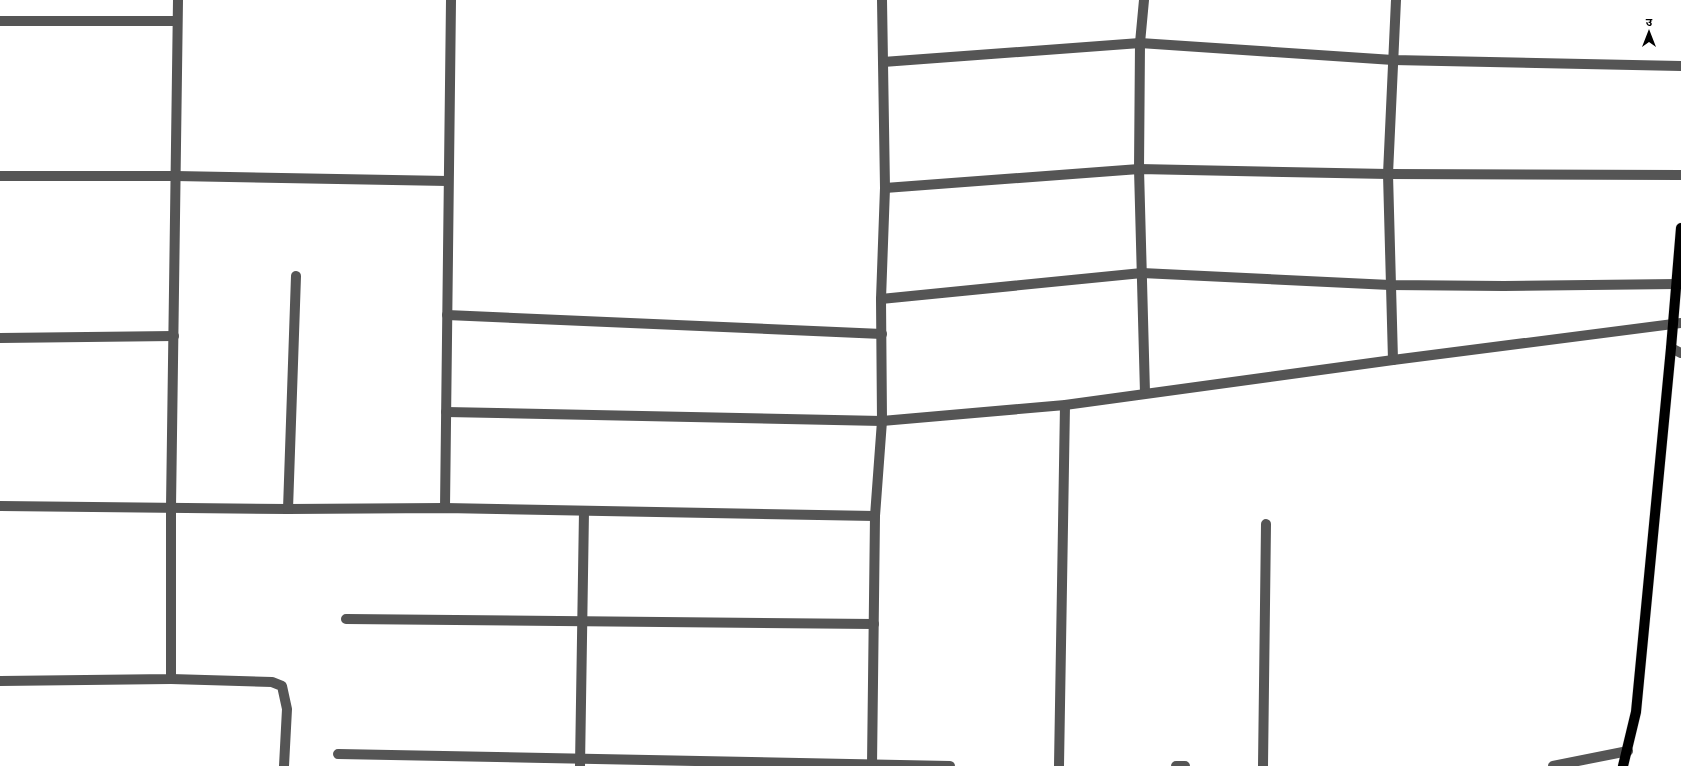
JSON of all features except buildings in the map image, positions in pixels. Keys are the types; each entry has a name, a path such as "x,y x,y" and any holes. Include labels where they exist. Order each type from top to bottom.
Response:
{"main road":[{"path":"1623,766 1628,751 1636,712 1671,348 1677,323 1677,284 1681,228"}],"street":[{"path":"171,679 170,507 174,336 178,0"},
{"path":"445,508 451,0"},
{"path":"872,765 875,516 882,421 882,299 885,188 882,0"},
{"path":"1144,0 1140,43 1139,169 1145,393"},
{"path":"1393,360 1388,174 1396,0"},
{"path":"0,21 177,21"},
{"path":"883,62 1140,43 1393,60 1681,66"},
{"path":"885,188 1139,169 1388,174 1681,175"},
{"path":"0,176 175,176 448,181"},
{"path":"882,299 1142,273 1390,285 1504,286 1677,284"},
{"path":"288,509 296,276"},
{"path":"447,315 882,334"},
{"path":"446,412 882,421 1065,405 1145,393 1677,323"},
{"path":"0,338 174,336"},
{"path":"1671,348 1681,353"},
{"path":"1059,766 1065,405"},
{"path":"0,506 288,509 445,508 875,516"},
{"path":"580,762 584,511"},
{"path":"1263,766 1266,524"},
{"path":"346,619 874,624"},
{"path":"0,681 171,679 272,682 282,686 287,709 284,766"},
{"path":"1553,766 1628,751"},
{"path":"338,754 580,762 950,766"},
{"path":"1176,766 1185,766"}]}
